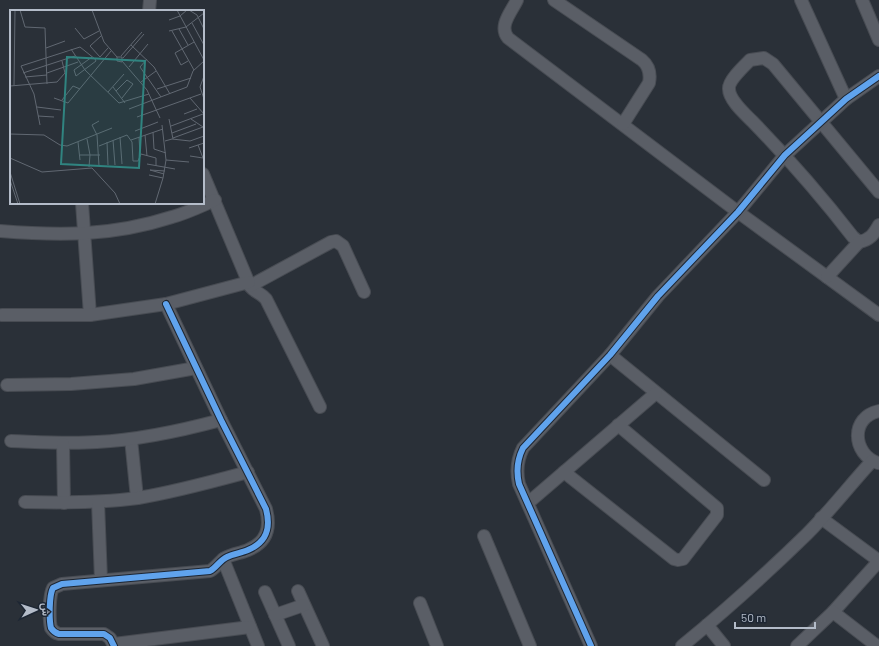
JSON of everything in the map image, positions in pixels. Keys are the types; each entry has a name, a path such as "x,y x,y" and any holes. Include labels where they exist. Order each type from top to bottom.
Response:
{"street":[{"path":"149,10 150,0"},
{"path":"517,0 505,25 506,35 738,212 879,315"},
{"path":"554,0 642,60 648,66 650,75 649,83 623,124"},
{"path":"801,0 846,99"},
{"path":"862,0 879,40"},
{"path":"860,242 853,237 785,155 742,111 730,94 730,83 750,60 764,58 773,64 879,192"},
{"path":"591,646 519,484 517,476 518,461 523,448 610,355 658,296 738,212 785,155 846,99 879,76"},
{"path":"204,176 249,284 254,291 266,299 320,407"},
{"path":"0,231 40,234 84,234 129,228 173,217 215,200"},
{"path":"82,204 90,315"},
{"path":"827,277 860,242 866,241 875,232 879,225"},
{"path":"2,315 90,315 166,304 249,284 331,242 336,241 343,246 364,292"},
{"path":"166,304 221,420 266,509 269,525 267,534 253,547 223,559 214,568 205,572 62,584 53,588 50,598 51,626 53,631 59,634 104,634 110,638 114,645 250,627"},
{"path":"610,355 764,480"},
{"path":"7,385 71,384 134,379 196,368"},
{"path":"528,503 656,393"},
{"path":"682,646 707,626 767,572 876,462 865,456 860,448 858,430 868,415 879,411"},
{"path":"11,441 63,444 131,439 176,432 221,420"},
{"path":"564,472 674,559 678,560 683,558 717,514 717,508 618,425"},
{"path":"131,439 137,498"},
{"path":"63,444 64,503"},
{"path":"25,502 98,502 137,498 193,487 248,472"},
{"path":"98,502 102,580"},
{"path":"797,646 833,612 879,561 821,518"},
{"path":"484,536 530,646"},
{"path":"223,559 258,646"},
{"path":"298,591 323,646"},
{"path":"265,592 289,646"},
{"path":"420,604 438,646"},
{"path":"275,615 304,605"},
{"path":"833,612 877,646"},
{"path":"707,626 724,646"}],"cycle path":[{"path":"591,646 519,484 518,466 519,457 523,448 610,355 658,296 738,212 785,155 846,99 879,76"},
{"path":"114,646 110,638 104,634 59,634 53,631 50,624 50,602 53,588 62,584 210,571 225,558 245,551 260,543 268,528 266,509 221,420 166,304"}]}
